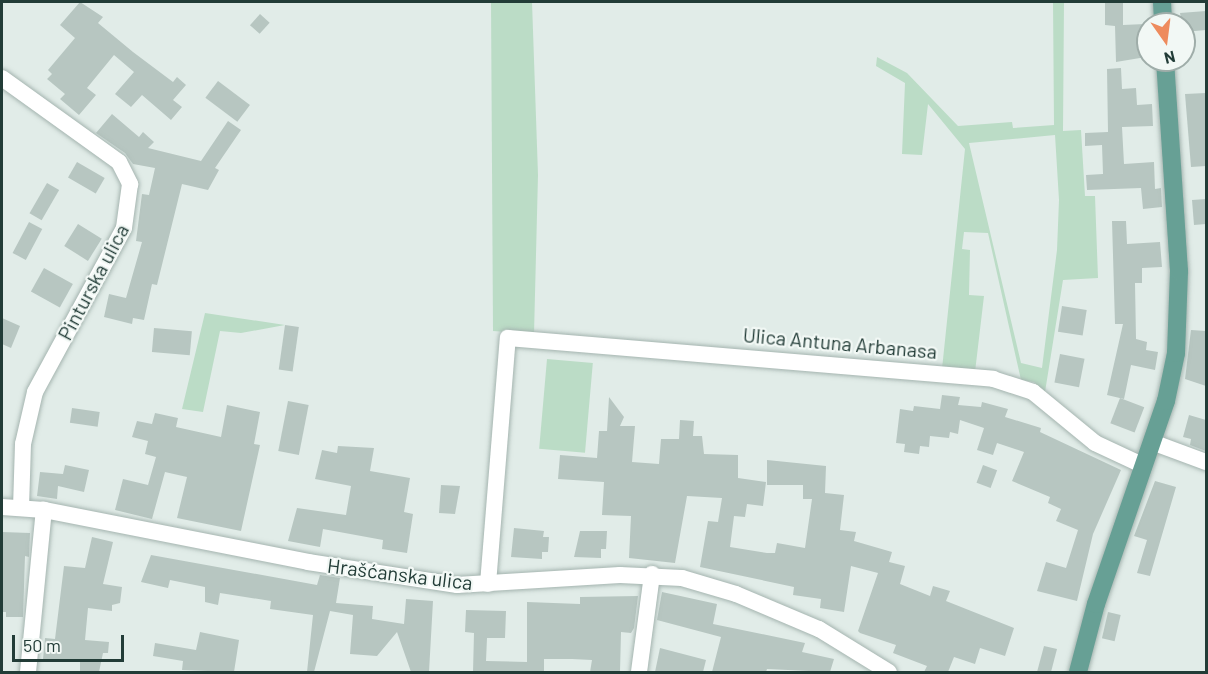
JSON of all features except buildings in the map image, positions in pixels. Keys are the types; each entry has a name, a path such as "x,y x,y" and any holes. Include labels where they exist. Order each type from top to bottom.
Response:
{"main road":[{"path":"1078,672 1142,465 1152,442 1173,375 1178,333 1179,271 1167,72"}],"street":[{"name":"Pinturska ulica","path":"2,78 119,162 130,184 124,228 35,392 23,444 21,506"},
{"name":"Ulica Antuna Arbanasa","path":"488,584 508,338 993,379 1033,392 1095,443 1142,465"},
{"path":"1152,442 1206,462"},
{"name":"Hrašćanska ulica","path":"2,507 21,506 369,573 458,585 652,574 714,587 787,614 845,643 889,672"},
{"path":"28,672 44,510"},
{"path":"639,672 652,574"}],"green space":[{"path":"491,2 532,2 538,175 534,334 493,331"},
{"path":"1053,2 1064,2 1063,131 1081,130 1085,196 1095,196 1098,278 1063,280 1045,392 1034,382 1021,380 988,233 964,232 962,249 970,250 969,295 984,296 975,372 942,369 965,149 928,104 922,155 902,154 905,83 876,66 877,57 907,73 958,126 1012,122 1013,128 1054,125","holes":["1055,135 1059,200 1057,250 1042,368 1021,363 969,143"]},
{"path":"205,313 285,325 241,333 220,331 203,412 182,409"},
{"path":"547,359 593,363 585,453 539,449"}]}
